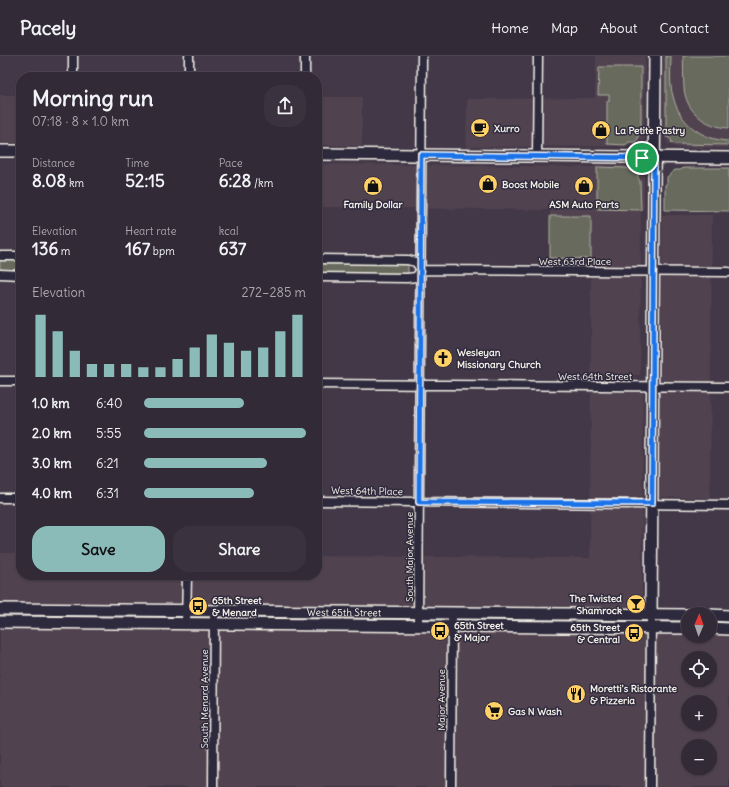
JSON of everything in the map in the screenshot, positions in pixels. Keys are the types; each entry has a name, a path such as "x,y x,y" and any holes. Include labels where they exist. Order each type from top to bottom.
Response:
{"street":[{"path":"73,56 73,72"},
{"path":"189,56 189,72"},
{"path":"305,56 305,72"},
{"name":"South Major Avenue","path":"418,626 422,56"},
{"path":"537,157 538,56"},
{"path":"650,787 655,56"},
{"path":"0,151 16,151"},
{"path":"322,154 729,158"},
{"path":"0,256 16,256"},
{"path":"322,259 408,260 416,262 421,270"},
{"name":"West 63rd Place","path":"322,277 407,278 416,277 421,270 729,272"},
{"path":"0,274 16,275"},
{"path":"0,381 16,381"},
{"name":"West 64th Street","path":"322,384 729,387"},
{"path":"0,498 16,498"},
{"name":"West 64th Place","path":"322,501 652,503 729,505"},
{"path":"186,580 186,624"},
{"name":"West 65th Street","path":"0,609 681,615"},
{"name":"South Menard Avenue","path":"213,787 214,611"},
{"name":"Major Avenue","path":"451,787 452,613"},
{"path":"717,615 729,616"},
{"name":"West 65th Street","path":"0,622 681,628"},
{"path":"717,628 729,628"}],"shaded area":[{"path":"596,56 645,56 644,143 642,146 466,147 467,99 595,98"},
{"path":"663,56 729,56 729,148 678,148 668,144 663,134"},
{"path":"0,95 16,95 16,143 0,143"},
{"path":"322,97 362,97 362,146 322,145"},
{"path":"322,164 597,167 598,165 640,165 644,169 644,208 641,210 640,375 591,375 591,259 550,258 550,210 322,207"},
{"path":"662,215 712,215 710,498 659,497"},
{"path":"591,391 643,392 642,610 0,605 0,553 16,553 16,580 322,580 322,556 590,558"},
{"path":"0,622 681,632 681,643 717,643 717,632 729,632 729,787 0,787"}],"green space":[{"path":"666,56 671,56 672,91 680,114 693,128 710,137 729,141 729,145 675,144 671,142 672,141 668,137 666,137"},
{"path":"683,56 729,56 729,128 713,125 699,117 693,111 686,97 684,88"},
{"path":"599,67 641,67 641,129 638,132 638,139 635,142 629,142 625,145 607,144 607,101 609,101 609,95 598,95"},
{"path":"597,167 627,168 630,170 636,170 640,181 641,210 597,209"},
{"path":"683,168 729,168 729,211 665,210 665,185 667,183 667,177 675,170 681,170"},
{"path":"550,216 591,216 591,259 550,258"},
{"path":"0,259 16,259 16,270 0,270"},
{"path":"322,261 408,262 408,274 322,273"}],"place":[{"name":"Xurro","path":"480,128"},
{"name":"La Petite Pastry","path":"601,130"},
{"name":"Boost Mobile","path":"488,184"},
{"name":"Family Dollar","path":"373,186"},
{"name":"ASM Auto Parts","path":"584,186"},
{"name":"Wesleyan Missionary Church","path":"443,358"},
{"name":"The Twisted Shamrock","path":"636,604"},
{"name":"65th Street & Menard","path":"198,606"},
{"name":"65th Street & Major","path":"440,631"},
{"name":"65th Street & Central","path":"634,633"},
{"name":"Moretti's Ristorante & Pizzeria","path":"576,694"},
{"name":"Gas N Wash","path":"494,711"}],"route":[{"path":"421,155 642,158 654,158 652,503 419,502 421,155"}]}
